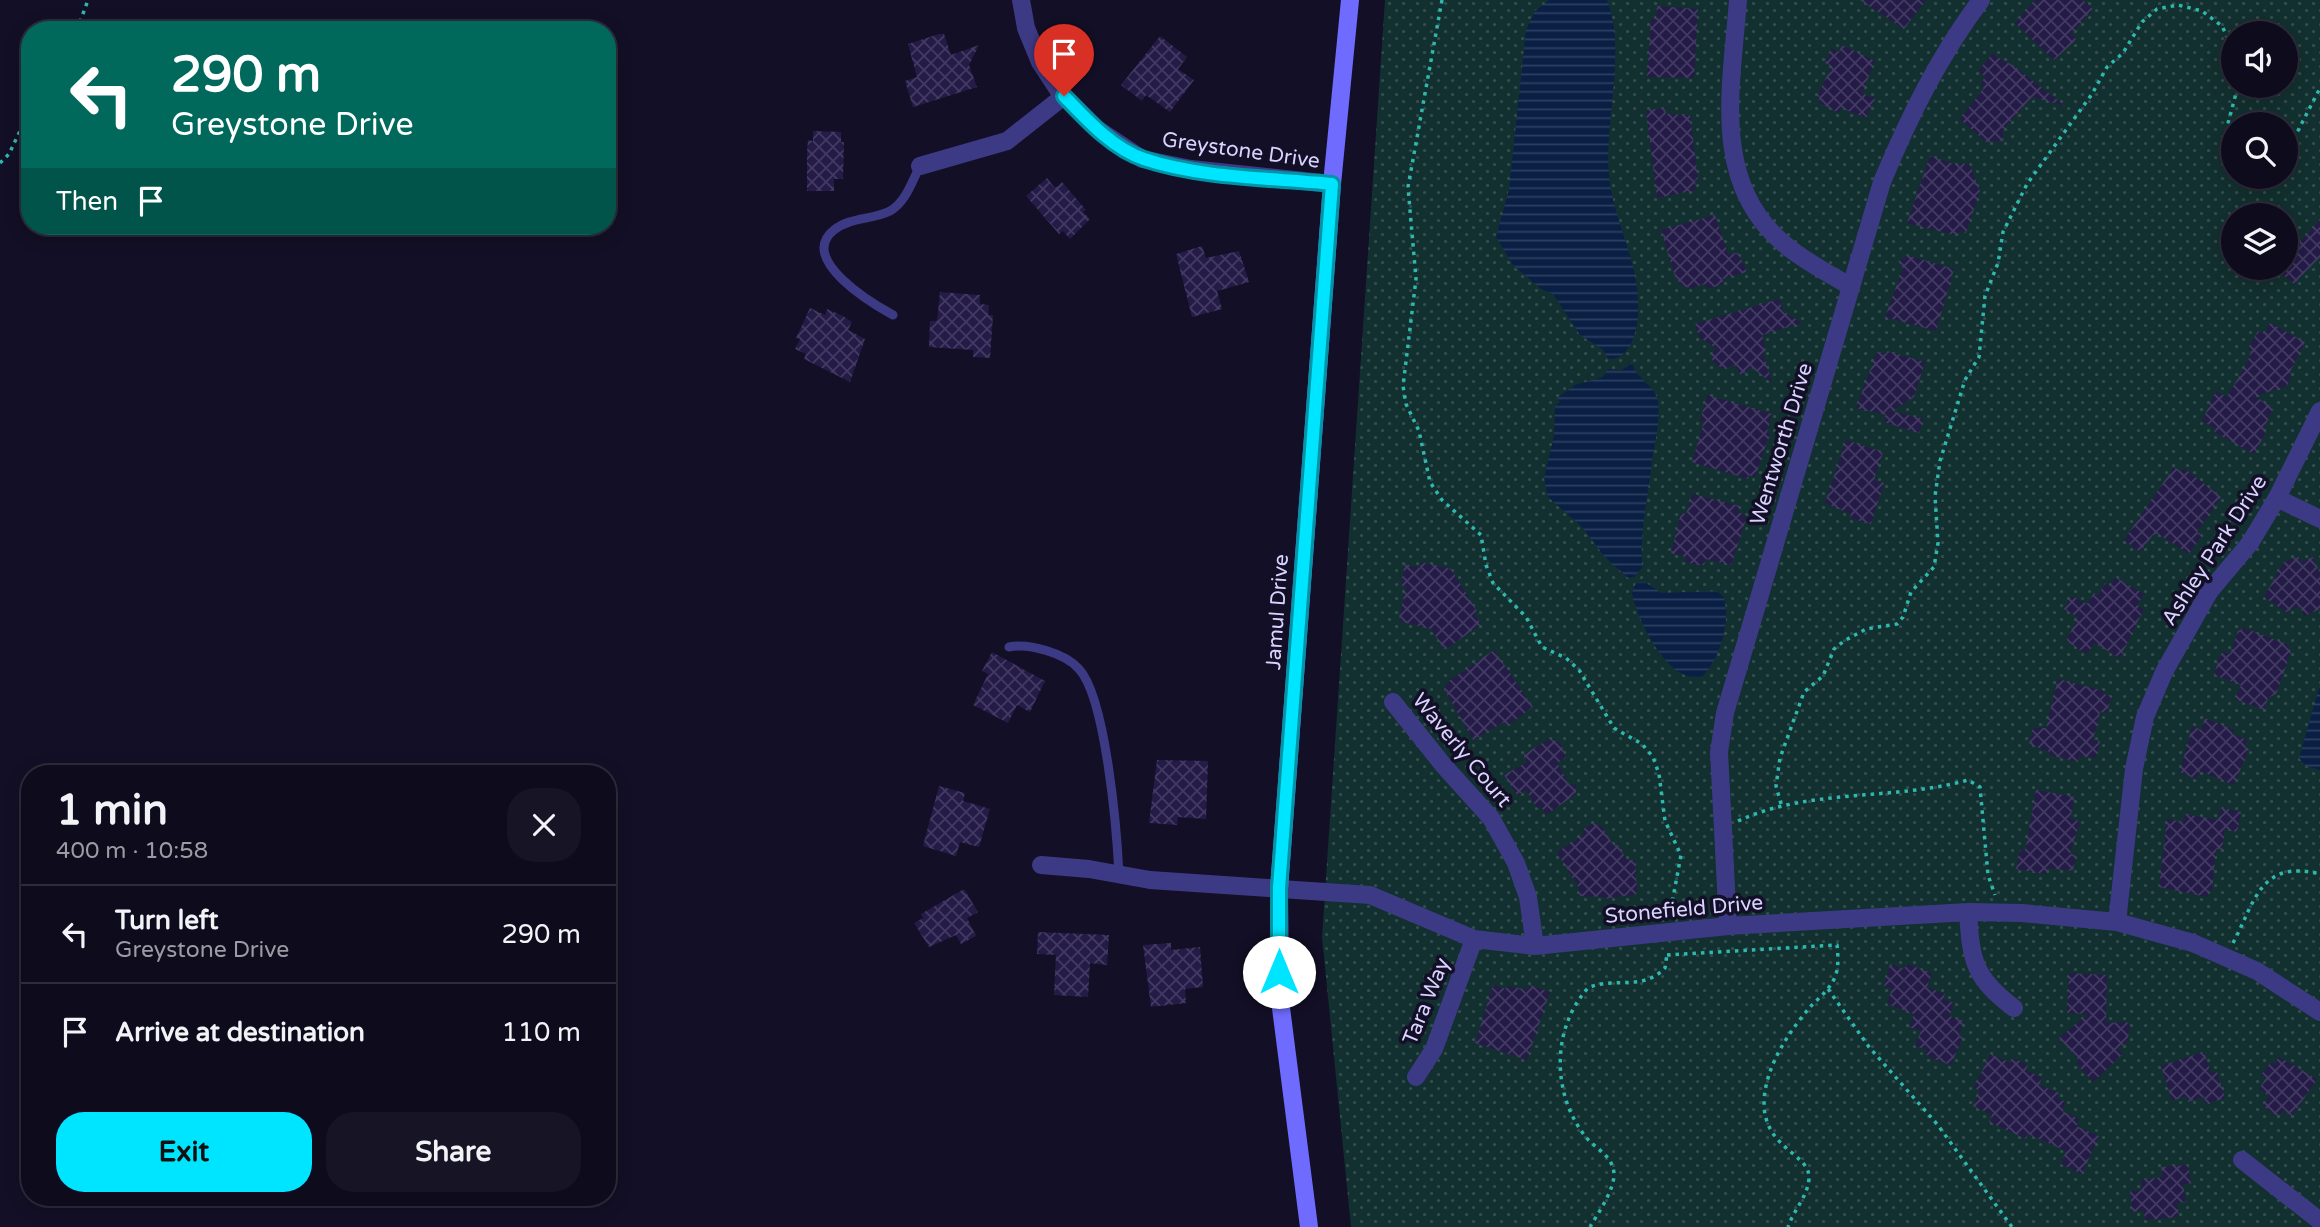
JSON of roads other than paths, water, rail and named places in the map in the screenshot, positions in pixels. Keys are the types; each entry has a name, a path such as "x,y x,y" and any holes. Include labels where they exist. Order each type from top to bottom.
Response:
{"street":[{"name":"Greystone Drive","path":"1021,0 1026,28 1040,62 1064,96 1097,129 1142,159 1191,169 1332,184"},
{"name":"Jamul Drive","path":"1309,1227 1280,1000 1279,888 1332,184 1350,0"},
{"path":"1738,0 1729,134 1742,188 1760,218 1783,243 1851,288"},
{"name":"Wentworth Drive","path":"1728,926 1719,752 1721,734 1882,182 1905,125 1937,64 1982,0"},
{"path":"920,166 1007,141 1064,96"},
{"name":"Ashley Park Drive","path":"2117,922 2134,769 2145,718 2164,672 2210,592 2250,542 2277,498 2320,411"},
{"path":"2277,498 2320,519"},
{"name":"Waverly Court","path":"1393,702 1444,766 1491,818 1516,863 1524,885 1535,946"},
{"name":"Stonefield Drive","path":"1041,865 1119,875 1370,895 1474,939 1535,946 1728,926 1968,912 2022,913 2117,922 2193,943 2257,971 2320,1012"},
{"path":"1968,912 1970,950 1978,974 1993,993 2014,1008"},
{"name":"Tara Way","path":"1416,1077 1434,1049 1474,939"},
{"path":"2242,1160 2320,1221"}],"lane":[{"path":"893,315 865,300 842,281 828,262 825,247 830,232 844,223 891,210 902,201 920,166"},
{"path":"1009,647 1022,644 1038,648 1078,667 1087,681 1098,707 1105,742 1119,875"}],"water":[{"path":"1549,0 1607,0 1613,20 1615,64 1609,132 1609,176 1638,295 1636,328 1631,343 1622,355 1616,358 1609,359 1602,349 1580,335 1553,294 1541,289 1513,265 1496,237 1509,189 1526,30 1535,11"},
{"path":"1632,363 1657,396 1659,410 1643,530 1642,568 1634,577 1628,578 1604,556 1582,527 1548,497 1544,478 1554,436 1555,406 1560,402 1557,398 1575,385 1603,377 1608,369 1620,371"},
{"path":"1645,582 1661,593 1716,591 1723,596 1726,616 1723,638 1715,659 1703,676 1690,677 1678,671 1656,648 1640,618 1632,593 1636,583"},
{"path":"2320,685 2320,770 2306,766 2299,758"}]}
